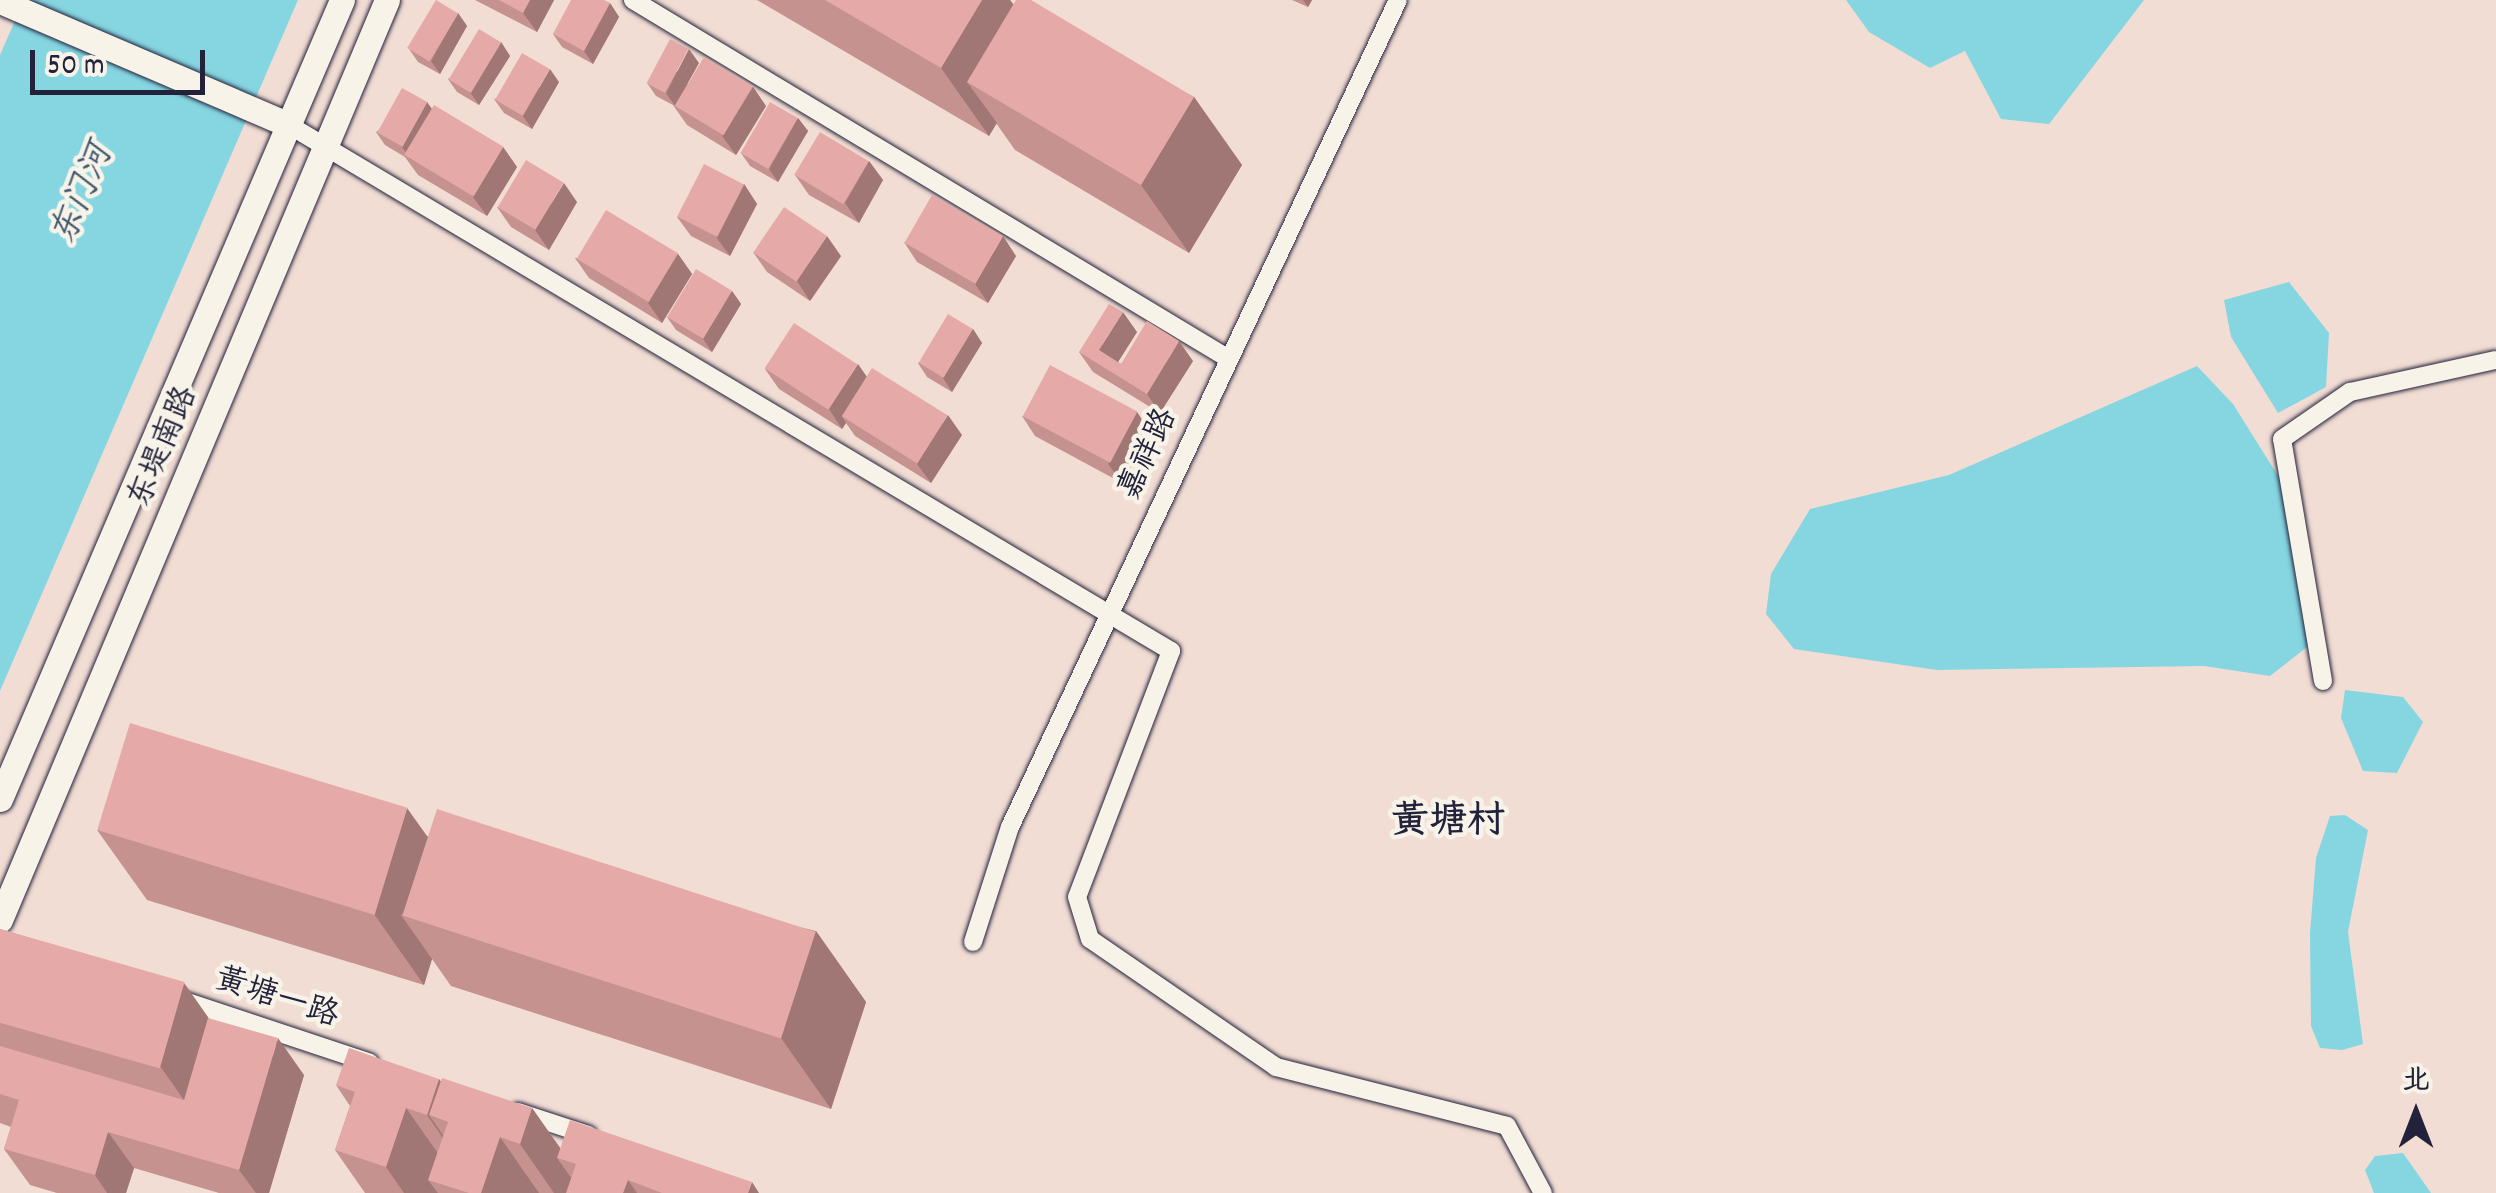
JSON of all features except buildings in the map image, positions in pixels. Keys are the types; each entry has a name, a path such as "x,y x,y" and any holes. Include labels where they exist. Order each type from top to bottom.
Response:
{"main road":[{"name":"东堤南路","path":"0,799 342,0"},
{"name":"东堤南路","path":"0,920 387,0"},
{"path":"0,1 289,125"}],"street":[{"path":"633,0 1229,359"},
{"name":"嘉祥路","path":"973,942 1010,827 1398,0"},
{"path":"289,125 1171,651 1077,897 1090,939 1276,1067 1507,1126 1543,1193"},
{"path":"2323,681 2282,439 2350,392 2496,360"},
{"name":"黄塘一路","path":"167,995 390,1070"},
{"path":"502,1106 613,1144"}],"water":[{"name":"东门河","path":"24,0 298,0 0,691 0,55"},
{"path":"1846,0 2144,0 2049,124 2001,119 1965,51 1930,68 1869,32"},
{"path":"2289,282 2329,333 2326,387 2278,413 2231,337 2224,300"},
{"path":"2197,366 2233,404 2292,498 2316,640 2270,676 2204,666 1937,670 1794,649 1766,614 1771,574 1810,509 1949,475"},
{"path":"2345,690 2403,697 2423,722 2397,773 2363,771 2341,718"},
{"path":"2345,815 2368,830 2348,932 2363,1044 2342,1050 2320,1048 2311,1026 2310,933 2316,858 2330,816"},
{"path":"2403,1153 2431,1193 2374,1193 2365,1170 2375,1156"}],"district":[{"name":"黄塘村","path":"1448,824"}]}
